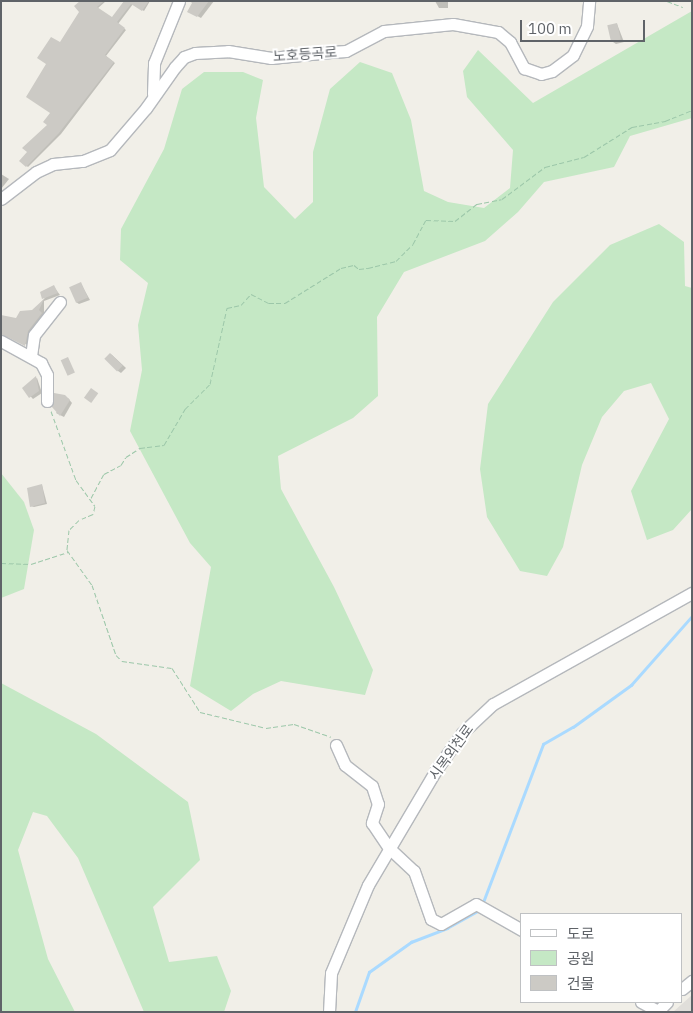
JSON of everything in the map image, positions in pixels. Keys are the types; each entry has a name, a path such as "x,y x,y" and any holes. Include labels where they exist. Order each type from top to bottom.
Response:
{"street":[{"path":"153,94 154,63 179,1"},
{"name":"노호등곡로","path":"1,199 36,172 53,164 84,161 110,150 146,108 153,94 184,57 195,53 228,51 271,58 346,51 384,31 453,24 498,32 510,42 524,68 533,73 552,71 573,55 579,46 587,26 589,1"},
{"path":"31,356 34,335 60,302"},
{"path":"1,341 41,363 47,375 48,401"},
{"name":"시목외천로","path":"329,1012 331,973 368,885 447,753 486,710 692,593"},
{"path":"336,745 345,765 372,786 378,804 372,823 389,848 414,872 427,914 436,923 446,922 481,907 520,929"},
{"path":"643,1003 657,1012 666,1003"}],"path":[{"path":"667,1 683,7"},
{"path":"91,498 104,474 120,465 126,457 140,448 164,445 185,409 210,384 227,308 241,305 251,294 270,303 285,303 341,268 354,265 359,269 368,268 396,261 413,244 421,225 426,220 455,221 477,204 502,199 545,167 584,157 638,125 665,120 692,110"},
{"path":"48,401 76,480 95,506 92,514 79,520 69,530 69,552 92,585 104,614 109,639 122,661 172,668 200,712 266,728 294,724 330,734 336,745"},
{"path":"1,563 31,564 69,552"}],"shaded area":[{"path":"692,995 692,1012 673,1012"}],"green space":[{"path":"692,11 692,118 630,136 614,167 544,182 518,212 485,241 404,272 377,317 378,396 353,418 278,456 281,489 334,587 373,670 365,695 281,681 253,694 231,711 190,686 211,567 190,543 130,431 142,370 138,325 148,283 120,260 121,229 164,149 182,89 204,72 243,72 263,80 256,118 264,187 295,219 313,202 313,152 330,89 360,62 392,73 411,120 424,191 448,202 484,208 510,188 513,150 467,97 463,71 478,50 533,103"},
{"path":"659,224 684,242 685,286 692,288 692,509 673,530 647,540 631,491 669,419 651,383 624,391 602,417 582,465 563,547 547,576 520,571 487,517 480,469 488,404 553,302 610,245"},
{"path":"1,473 24,502 34,530 24,589 1,598"},
{"path":"1,683 96,734 188,802 200,860 153,907 169,962 217,956 231,991 224,1012 144,1012 78,858 47,816 33,812 18,850 48,959 75,1012 1,1012"}],"building":[{"path":"80,1 104,1 97,7 112,17 124,1 149,1 142,11 131,4 117,22 125,28 105,55 114,62 59,133 26,167 19,161 27,152 22,148 47,125 43,122 50,113 26,97 46,64 37,58 51,37 60,42 79,12 74,6"},
{"path":"190,1 209,1 197,17 187,12 192,3"},
{"path":"617,23 621,40 611,42 607,25"},
{"path":"81,282 88,298 76,303 69,287"},
{"path":"54,285 58,293 42,299 40,292"},
{"path":"44,299 39,310 42,313 28,331 25,346 1,334 1,315 16,318 20,311 32,310"},
{"path":"110,353 123,366 117,371 104,359"},
{"path":"68,357 75,373 68,376 61,360"},
{"path":"36,376 39,391 29,398 22,388"},
{"path":"91,388 98,393 91,403 84,398"},
{"path":"54,393 65,395 70,400 60,416 52,407"},
{"path":"42,484 45,503 30,507 27,488"}],"waterway":[{"path":"482,905 543,744 573,727 631,685 692,616"},
{"path":"355,1012 369,972 411,942 447,928 479,910"}]}
